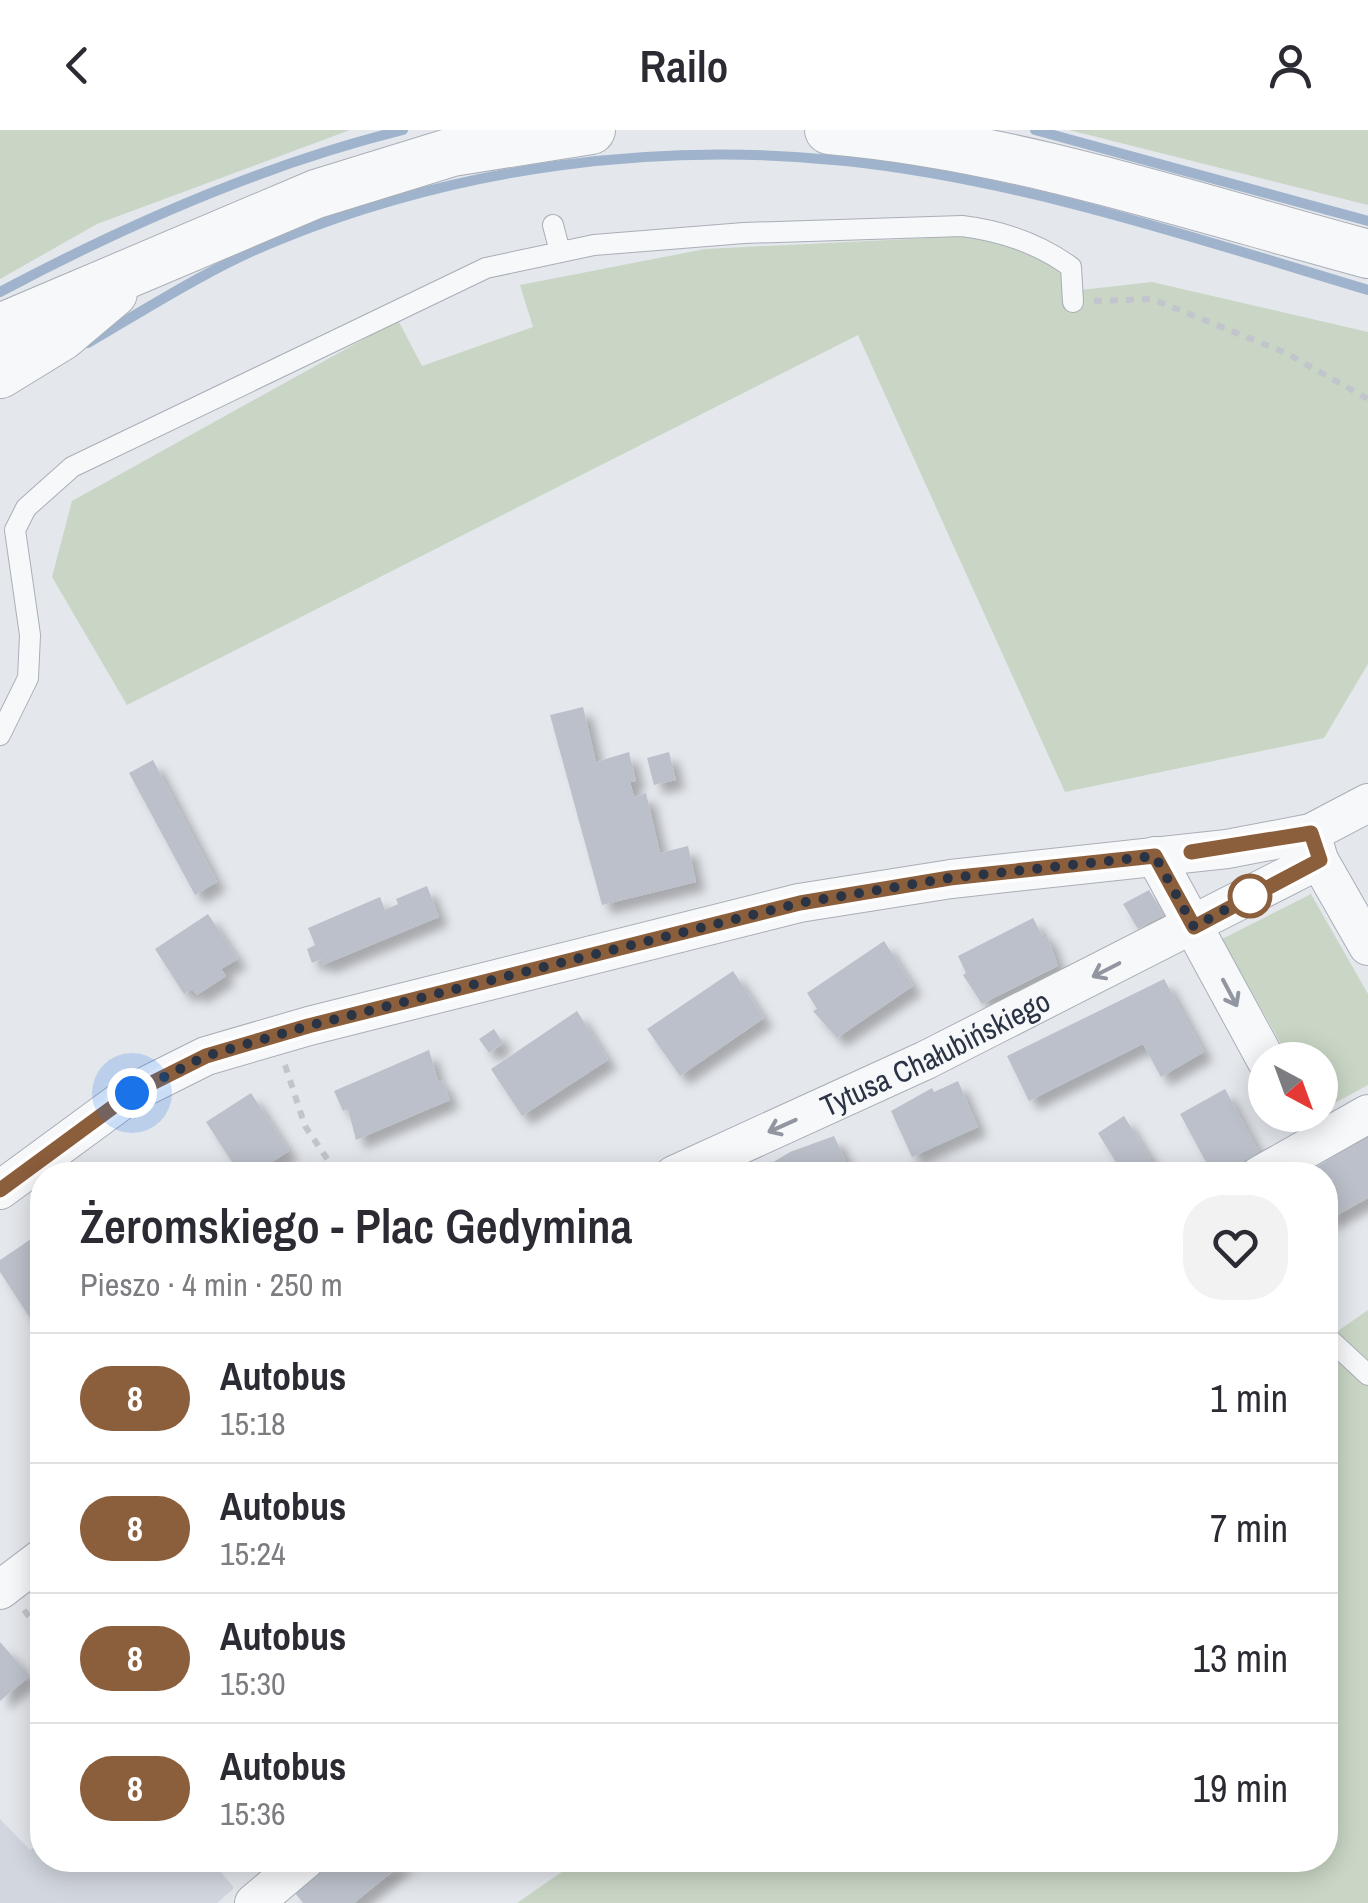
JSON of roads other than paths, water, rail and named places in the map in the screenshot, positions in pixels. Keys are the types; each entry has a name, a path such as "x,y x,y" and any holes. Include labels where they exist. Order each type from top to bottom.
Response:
{"street":[{"path":"0,328 316,194 452,152 591,130"},
{"path":"829,130 914,138 1058,170 1368,254"},
{"path":"0,374 62,336 148,267"},
{"name":"Tytusa Chałubińskiego","path":"702,1162 926,1060 1194,927 1315,846 1368,804"},
{"path":"38,1162 132,1093 206,1056 308,1026 800,903 950,878 1155,856 1315,846 1368,946"},
{"path":"1155,856 1256,1042"},
{"path":"1338,1121 1368,1114"},
{"path":"1272,1162 1301,1132"},
{"path":"0,1190 30,1168"},
{"path":"0,1590 30,1567"},
{"path":"254,1903 291,1872"}],"lane":[{"path":"554,225 560,252"},
{"path":"0,735 28,678 30,636 15,530 26,508 72,467 486,268 594,245 744,234 962,226 995,230 1048,251 1070,267 1072,302"},
{"path":"1338,1347 1368,1374"}],"waterway":[{"path":"0,292 197,199 300,160 403,130"},
{"path":"1035,130 1368,221"},
{"path":"88,343 231,261 349,214 488,177 630,158 702,155 846,161 978,182 1110,214 1368,290"}]}
